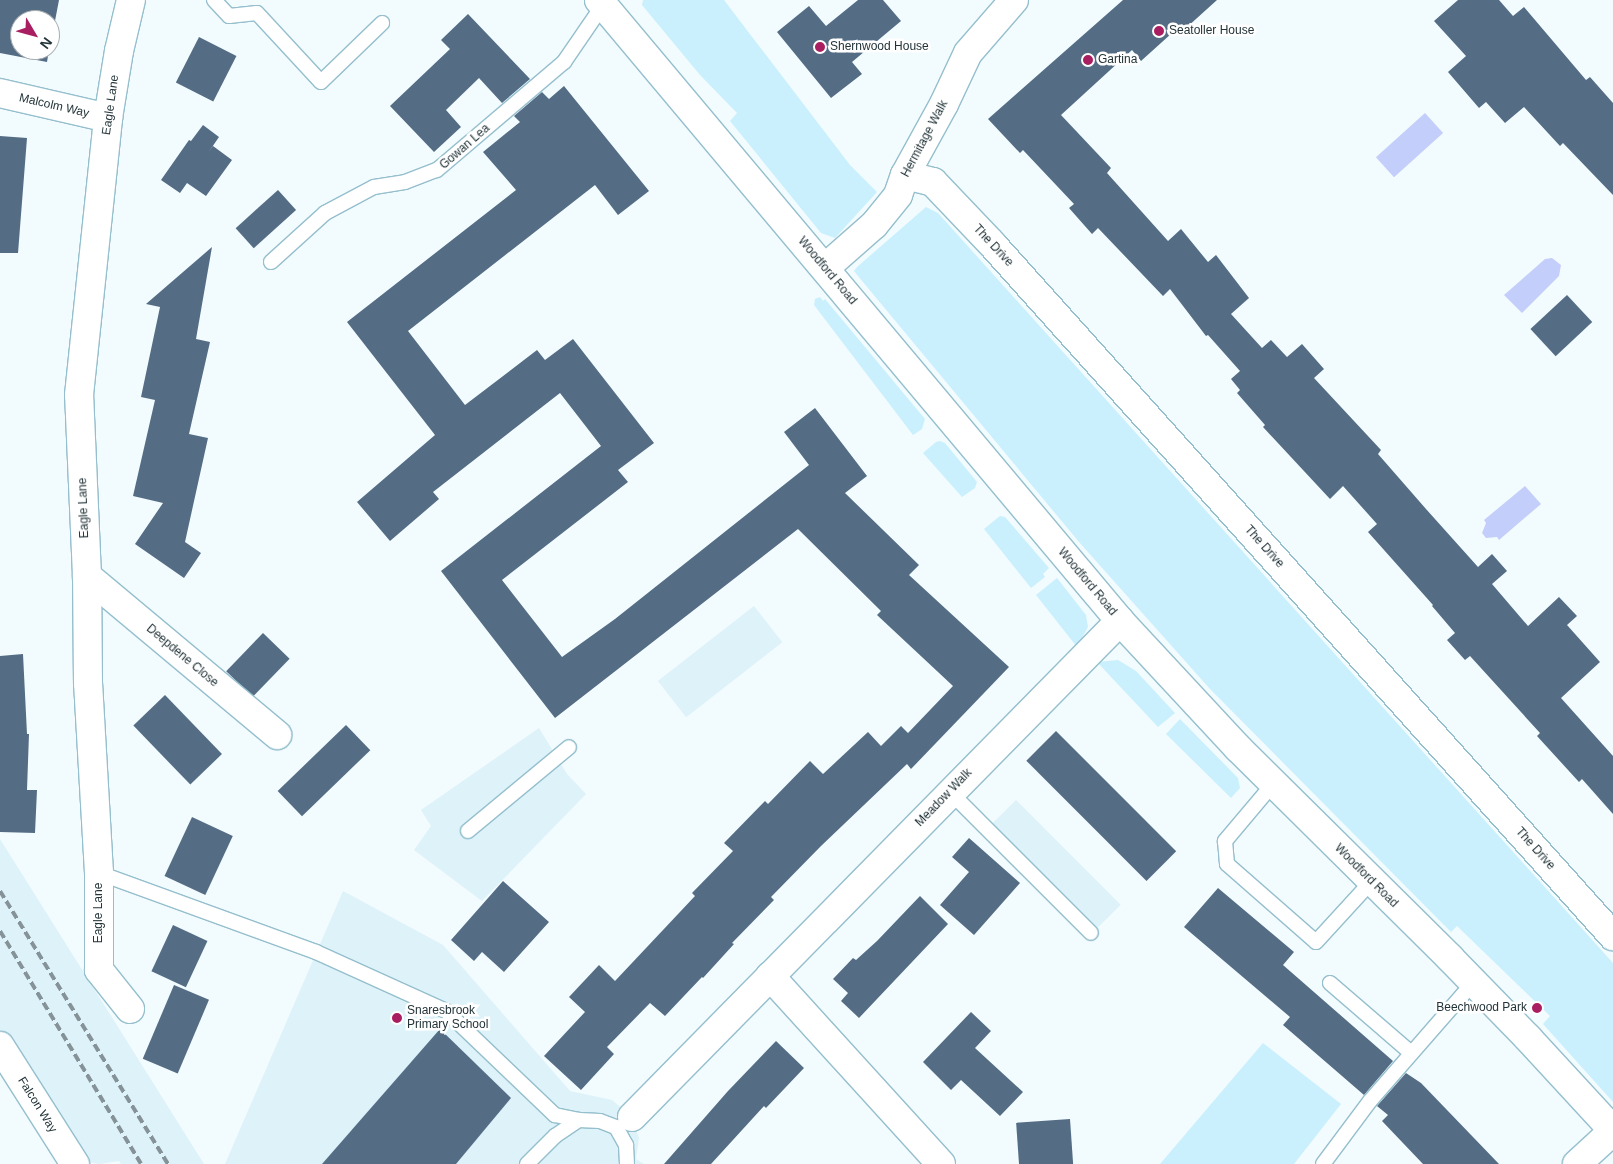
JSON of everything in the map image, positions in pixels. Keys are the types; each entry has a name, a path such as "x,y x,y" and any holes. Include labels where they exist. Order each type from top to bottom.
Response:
{"street":[{"name":"Eagle Lane","path":"130,1008 99,970 99,873 88,684 87,576 80,395 108,118 119,51 131,0"},
{"name":"Hermitage Walk","path":"825,268 874,225 898,195 904,175 944,104 968,53 1014,0"},
{"name":"Woodford Road","path":"601,2 1120,621 1273,784 1528,1038 1613,1131"},
{"name":"Malcolm Way","path":"0,94 108,118"},
{"name":"The Drive","path":"904,175 933,182 992,244 1613,936"},
{"name":"Deepdene Close","path":"87,576 277,735"},
{"name":"Meadow Walk","path":"624,1122 1120,621"},
{"path":"770,976 941,1164"},
{"name":"Falcon Way","path":"0,1046 75,1164"},
{"path":"1577,1164 1613,1131"}],"lane":[{"path":"214,0 229,16 257,13 321,82 382,23"},
{"name":"Gowan Lea","path":"271,262 325,213 374,187 405,182 437,170 564,62 601,2"},
{"path":"468,831 569,747"},
{"path":"1273,784 1225,841 1227,864 1316,942 1371,882"},
{"path":"950,792 1090,933"},
{"path":"99,873 316,952 446,1010 555,1115 578,1120 624,1122 627,1164"},
{"path":"1330,983 1411,1053"},
{"path":"1323,1164 1370,1101 1473,983"},
{"path":"527,1164 555,1136 578,1120"}],"shaded area":[{"path":"643,0 724,0 850,165 877,192 835,238 821,233 730,121 737,113 700,75 642,5"},
{"path":"926,207 938,213 1613,963 1613,1102 1543,1024 1550,1016 1457,926 1451,932 1210,689 1079,542 854,271"},
{"path":"820,297 823,301 825,299 925,419 922,429 913,435 814,305 815,299"},
{"path":"940,441 945,443 977,482 975,488 962,497 923,453"},
{"path":"1000,516 1005,517 1049,568 1043,574 1045,577 1031,588 984,529"},
{"path":"1057,578 1086,615 1088,627 1077,647 1036,595"},
{"path":"754,606 782,642 686,717 658,681"},
{"path":"1118,660 1136,671 1175,713 1158,727 1097,662"},
{"path":"1180,719 1238,778 1240,788 1231,798 1166,734"},
{"path":"539,728 567,774 586,794 482,901 414,850 431,826 421,810"},
{"path":"1016,800 1121,905 1097,929 992,824"},
{"path":"0,839 204,1164 121,1164 119,1161 99,1164 82,1161 0,1030"},
{"name":"Snaresbrook Primary School","path":"343,891 443,945 570,1091 612,1100 632,1117 639,1138 636,1159 644,1164 225,1164"},
{"path":"1263,1043 1341,1104 1294,1164 1160,1164"}],"water":[{"path":"1425,113 1443,133 1394,177 1376,157"},
{"path":"1552,258 1561,265 1559,276 1522,313 1504,295 1545,259"},
{"path":"1525,486 1541,504 1499,540 1497,537 1486,538 1482,533 1486,523 1484,520"}],"building":[{"path":"0,0 59,0 57,10 10,10 10,55 0,53"},
{"name":"Shernwood House","path":"858,0 883,0 901,21 852,62 862,74 831,98 777,32 809,6 826,26"},
{"path":"1123,0 1217,0 1186,28 1182,24 1141,61 1132,50 1061,115 1111,168 1107,173 1168,241 1181,229 1208,262 1216,255 1249,298 1231,314 1262,348 1271,340 1287,357 1302,344 1324,369 1314,378 1381,450 1378,454 1478,567 1492,554 1507,571 1492,584 1528,626 1559,597 1577,616 1567,625 1600,662 1561,698 1613,756 1613,814 1582,779 1579,782 1537,736 1540,733 1470,656 1465,660 1447,640 1455,633 1433,605 1368,532 1377,524 1343,486 1330,499 1263,427 1265,425 1237,393 1240,390 1231,379 1240,371 1208,335 1206,336 1170,289 1163,296 1098,228 1092,234 1069,208 1074,204 1023,150 1020,153 988,119"},
{"path":"1458,0 1499,0 1513,16 1524,7 1586,80 1590,77 1613,103 1613,195 1563,143 1560,146 1524,107 1505,123 1486,102 1479,108 1448,72 1466,56 1434,21"},
{"path":"468,14 530,79 502,103 479,78 446,110 461,127 434,152 390,106 450,49 441,40"},
{"path":"199,37 236,56 213,102 176,82"},
{"path":"564,86 649,191 618,215 595,185 408,331 465,405 537,350 545,360 573,339 654,443 618,470 628,482 502,580 562,657 615,619 809,465 784,432 815,408 867,476 845,493 919,565 909,575 1009,667 911,769 907,764 821,846 771,897 774,900 732,943 734,944 703,978 665,1016 650,1003 607,1047 614,1054 581,1090 544,1056 585,1012 569,997 599,965 615,981 695,896 692,893 733,851 724,843 765,801 768,804 810,761 823,774 868,732 881,746 901,726 908,733 953,686 877,615 881,611 798,529 555,718 441,571 601,446 560,393 433,492 439,499 390,541 357,502 435,435 347,322 516,190 483,152 520,122 514,116 542,92 549,99"},
{"path":"203,125 219,137 208,153 213,146 232,160 206,196 187,183 180,193 161,180 189,140 191,141"},
{"path":"0,136 27,138 18,253 0,253"},
{"path":"278,190 296,210 254,248 236,228"},
{"path":"212,247 196,339 210,342 189,434 208,438 185,542 201,553 184,578 135,544 163,503 133,496 155,400 141,397 160,307 146,304"},
{"path":"1567,295 1592,322 1556,356 1530,329"},
{"path":"263,633 290,659 253,697 226,671"},
{"path":"23,654 27,734 29,734 27,790 37,790 35,833 0,832 0,656"},
{"path":"165,695 222,754 190,785 133,726"},
{"path":"346,725 370,750 302,816 278,791"},
{"path":"1056,731 1176,851 1147,881 1026,761"},
{"path":"192,817 233,836 205,895 165,876"},
{"path":"969,838 1020,883 974,935 940,905 969,872 952,857"},
{"path":"503,881 549,922 504,972 482,952 474,961 451,940"},
{"path":"1218,888 1294,952 1283,965 1393,1061 1364,1095 1283,1025 1290,1017 1184,927"},
{"path":"920,896 948,924 859,1018 841,1001 848,993 833,979 853,958 856,960 877,941"},
{"path":"173,925 207,941 186,987 151,971"},
{"path":"174,985 209,1000 178,1073 143,1059"},
{"path":"971,1012 991,1031 975,1048 1023,1092 1000,1116 961,1080 951,1090 923,1062"},
{"path":"440,1029 511,1098 456,1164 322,1164"},
{"path":"776,1041 804,1068 766,1108 764,1106 711,1164 664,1164 728,1091"},
{"path":"1406,1073 1421,1083 1499,1164 1423,1164 1382,1121 1388,1115 1377,1106"},
{"path":"1070,1119 1073,1164 1019,1164 1016,1123"}],"railway":[{"path":"0,891 168,1164"},
{"path":"0,931 141,1164"}],"place":[{"name":"Seatoller House","path":"1159,31"},
{"name":"Shernwood House","path":"820,47"},
{"name":"Gartina","path":"1088,60"},
{"name":"Beechwood Park","path":"1537,1008"},
{"name":"Snaresbrook Primary School","path":"397,1018"}]}
